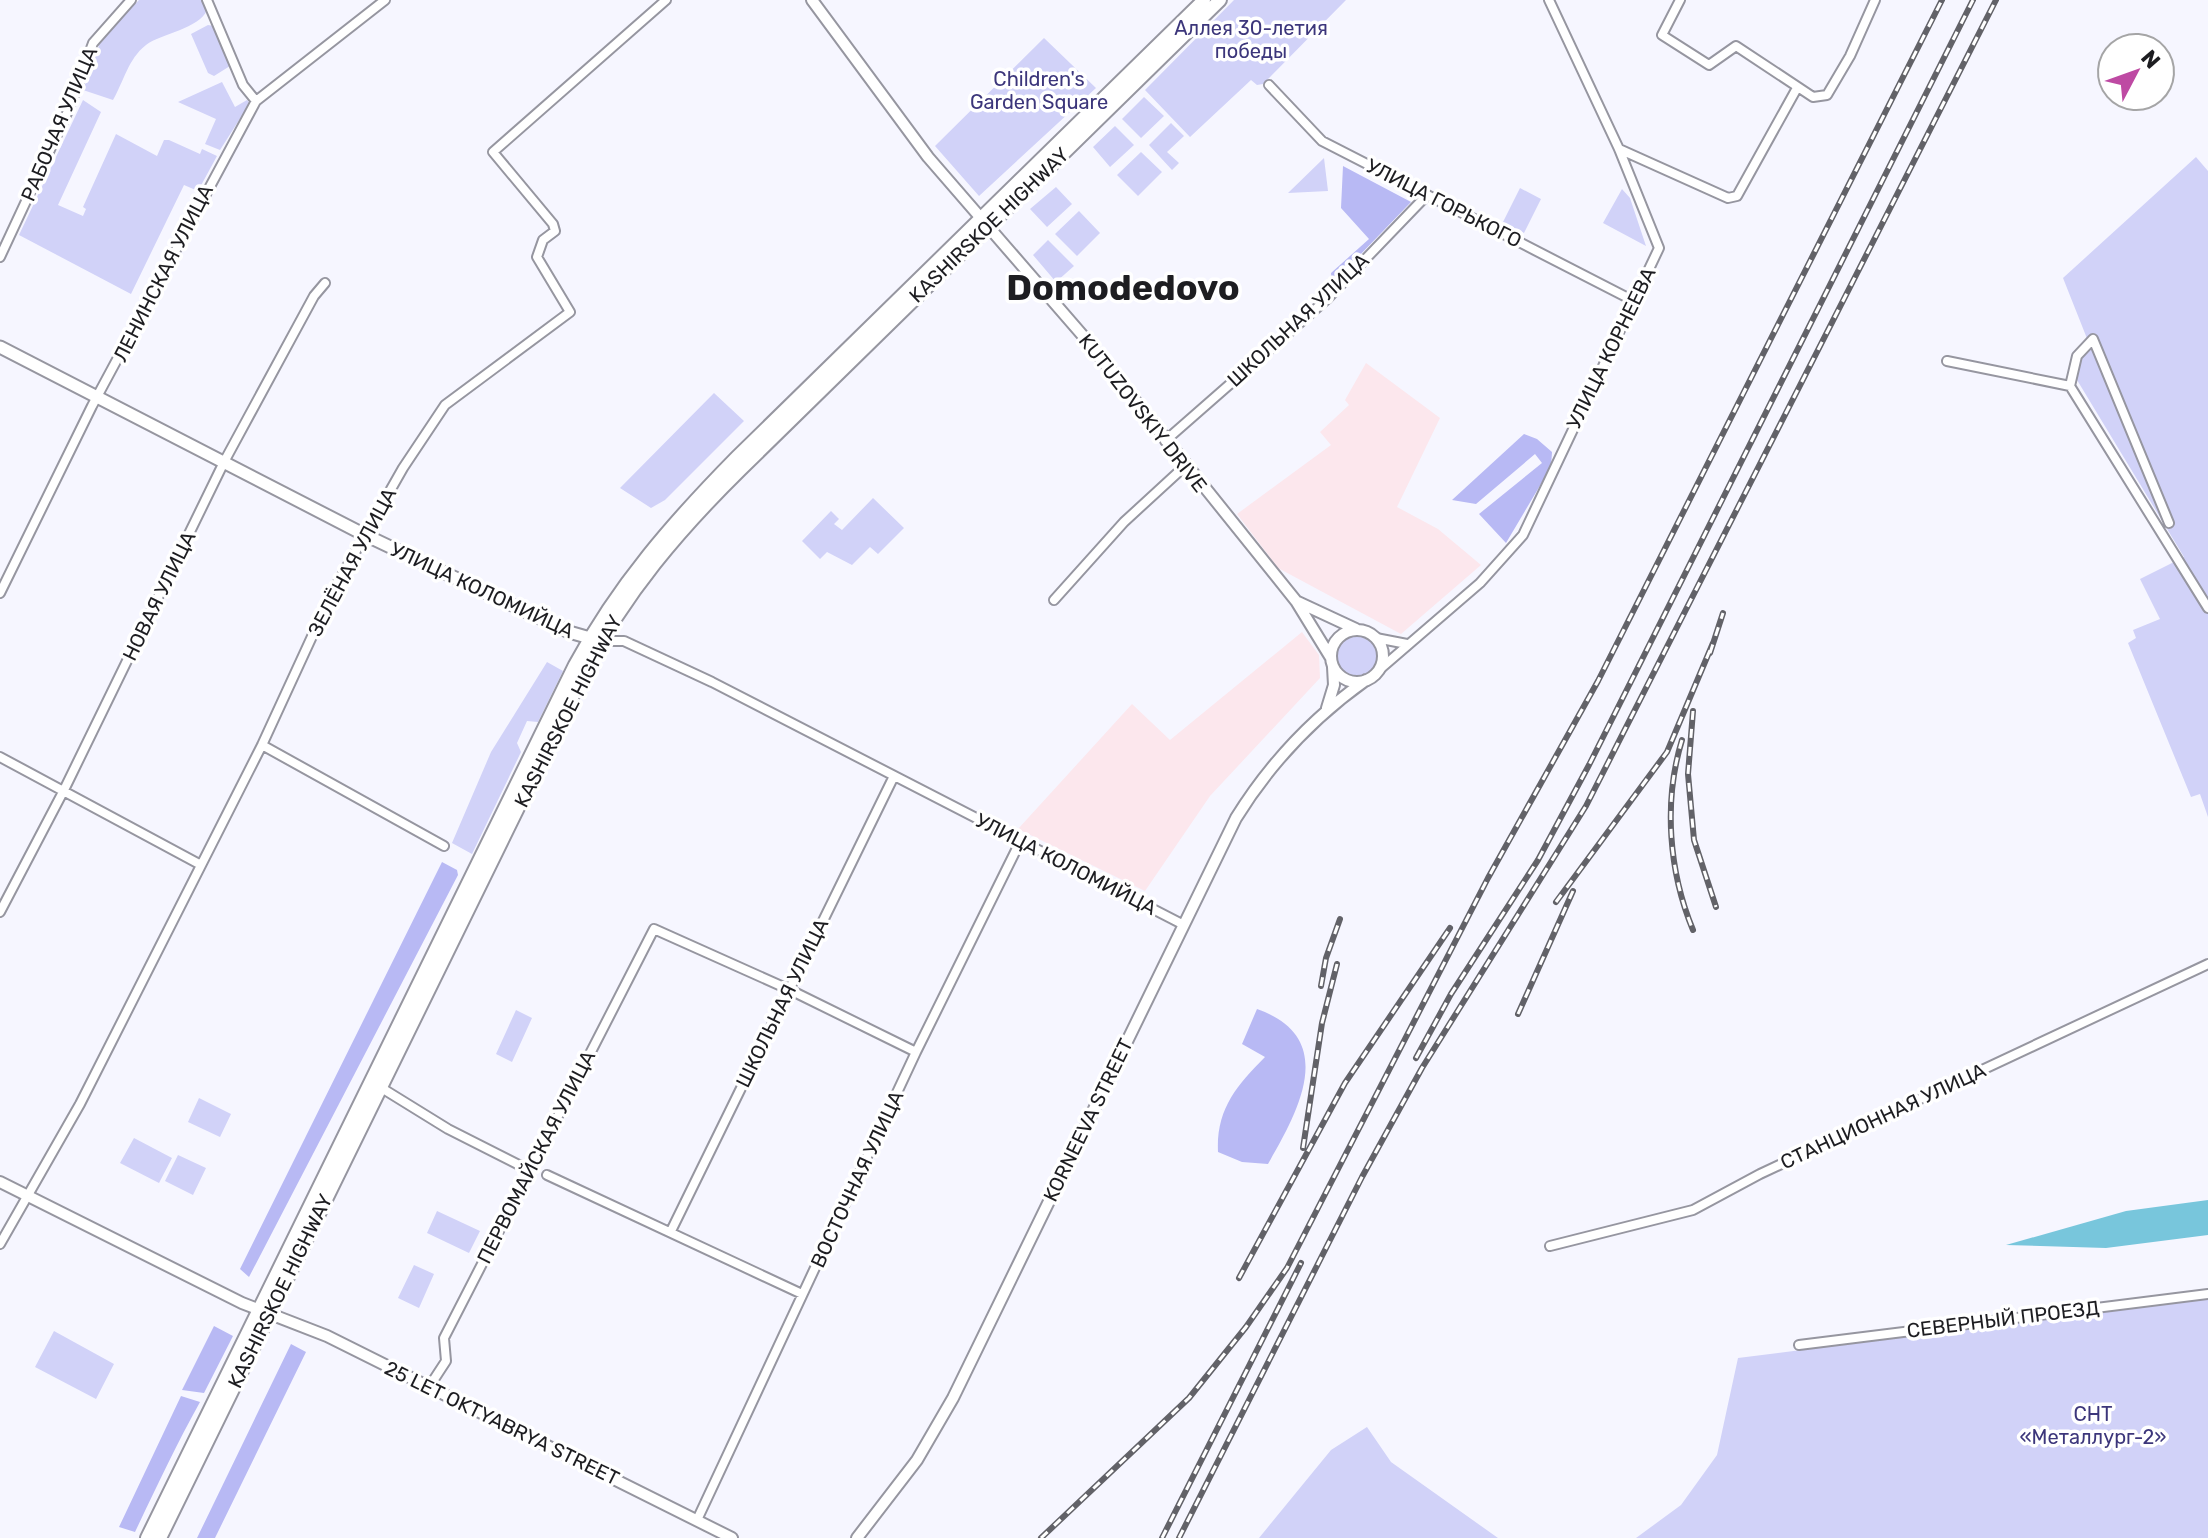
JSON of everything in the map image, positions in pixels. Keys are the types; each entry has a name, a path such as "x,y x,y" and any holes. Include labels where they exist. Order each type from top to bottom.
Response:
{"main road":[{"name":"KASHIRSKOE HIGHWAY","path":"160,1538 263,1312 595,640 692,518 1204,0"},
{"name":"KASHIRSKOE HIGHWAY","path":"983,222 1220,0"},
{"name":"УЛИЦА КОЛОМИЙЦА","path":"0,347 363,534 595,640"},
{"name":"KASHIRSKOE HIGHWAY","path":"147,1538 380,1087 595,640"}],"street":[{"name":"РАБОЧАЯ УЛИЦА","path":"0,257 68,111 93,43 131,0"},
{"path":"207,0 243,85 256,101"},
{"name":"ЛЕНИНСКАЯ УЛИЦА","path":"0,593 98,398 256,101 385,0"},
{"name":"ЗЕЛЁНАЯ УЛИЦА","path":"0,1244 80,1104 262,745 363,534 445,405 570,312 537,257 543,240 555,231 553,224 493,152 666,0"},
{"name":"KUTUZOVSKIY DRIVE","path":"812,0 875,90 983,222 1084,337 1296,601 1332,662"},
{"path":"1549,0 1619,149 1728,198 1737,196 1797,88"},
{"path":"1680,0 1662,35 1709,65 1736,46 1813,97 1827,95 1850,56 1875,0"},
{"name":"УЛИЦА ГОРЬКОГО","path":"1269,85 1322,141 1634,301"},
{"name":"УЛИЦА КОРНЕЕВА","path":"1408,644 1480,583 1518,542 1555,471 1563,448 1659,248 1619,149"},
{"name":"ШКОЛЬНАЯ УЛИЦА","path":"1165,441 1327,299 1427,195"},
{"name":"НОВАЯ УЛИЦА","path":"0,912 64,790 224,462 314,296 325,283"},
{"path":"2169,523 2093,339 2077,356 2070,386 2208,608"},
{"path":"1947,361 2070,386"},
{"path":"1054,600 1124,522 1185,466"},
{"path":"1296,601 1376,638 1408,644"},
{"path":"1327,708 1334,685 1332,662 1338,638 1358,629"},
{"path":"1376,638 1383,652 1379,670"},
{"name":"УЛИЦА КОЛОМИЙЦА","path":"595,640 624,641 1182,924"},
{"path":"1332,662 1346,679 1366,680 1408,644"},
{"name":"KORNEEVA STREET","path":"857,1538 917,1460 949,1406 1182,924 1241,809 1270,770 1327,708 1366,680"},
{"path":"262,745 444,846"},
{"path":"0,757 201,865"},
{"name":"ШКОЛЬНАЯ УЛИЦА","path":"671,1231 894,776"},
{"name":"ВОСТОЧНАЯ УЛИЦА","path":"697,1520 916,1052 1021,840"},
{"name":"ПЕРВОМАЙСКАЯ УЛИЦА","path":"429,1387 446,1361 444,1338 654,929 788,989"},
{"name":"СТАНЦИОННАЯ УЛИЦА","path":"1550,1246 1693,1210 1760,1174 2208,964"},
{"path":"788,989 916,1052"},
{"path":"380,1087 448,1129 529,1170"},
{"path":"547,1175 802,1294"},
{"name":"25 LET OKTYABRYA STREET","path":"0,1182 263,1312 327,1336 732,1538"},
{"name":"СЕВЕРНЫЙ ПРОЕЗД","path":"1799,1345 2208,1294"}],"shaded area":[{"path":"1343,166 1411,202 1332,284 1331,273 1369,239 1341,208"},
{"path":"1366,363 1440,418 1397,507 1438,529 1481,565 1401,634 1278,568 1237,514 1331,445 1320,432 1349,405 1345,400"},
{"path":"1524,434 1537,439 1552,452 1551,467 1506,543 1479,514 1542,463 1535,454 1476,504 1452,500"},
{"path":"1302,632 1319,655 1320,678 1210,796 1145,891 1018,829 1132,704 1170,740"},
{"path":"442,862 457,870 458,875 249,1277 240,1269"},
{"path":"1257,1009 1282,1022 1298,1038 1305,1057 1300,1099 1268,1164 1242,1162 1218,1152 1224,1111 1245,1078 1265,1057 1242,1044"},
{"path":"2208,1200 2208,1235 2106,1248 2006,1245 2126,1211"},
{"path":"214,1326 233,1336 204,1393 182,1390"},
{"path":"291,1344 306,1352 215,1538 197,1538"},
{"path":"181,1396 200,1402 135,1532 119,1527"}],"green space":[{"path":"139,0 203,0 207,10 196,22 146,45 131,64 113,100 83,90 102,37"},
{"name":"Аллея 30-летия победы","path":"1234,0 1346,0 1263,84 1257,85 1251,80 1190,137 1145,90"},
{"path":"208,25 214,26 230,66 214,76 208,73 191,34"},
{"name":"Children's Garden Square","path":"1044,38 1096,88 979,196 935,146"},
{"path":"222,82 235,107 247,100 250,103 220,150 205,144 216,119 178,102"},
{"path":"1144,97 1164,116 1141,138 1122,119"},
{"path":"83,100 101,112 58,205 83,216 86,209 83,207 116,134 157,156 164,140 169,140 200,154 202,149 217,156 198,191 184,185 131,294 19,235"},
{"path":"1171,123 1184,136 1167,152 1179,163 1172,170 1149,145"},
{"path":"1115,126 1134,145 1110,167 1093,147"},
{"path":"1141,152 1162,172 1138,196 1117,175"},
{"path":"2196,157 2208,171 2208,817 2200,794 2191,797 2128,643 2136,638 2133,630 2160,619 2140,579 2184,557 2074,375 2088,341 2063,278"},
{"path":"1324,158 1328,191 1288,193"},
{"path":"1056,187 1072,204 1047,227 1030,209"},
{"path":"1520,188 1541,199 1524,233 1503,222"},
{"path":"1622,189 1630,198 1646,246 1603,223"},
{"path":"1079,211 1100,233 1077,256 1055,234"},
{"path":"1048,240 1074,266 1056,282 1033,255"},
{"path":"714,393 744,421 665,500 651,508 620,488"},
{"path":"873,498 904,528 878,554 870,547 852,565 827,552 820,559 802,541 831,511 839,519 834,524 842,530"},
{"path":"1357,635 1372,641 1378,656 1372,671 1357,677 1342,671 1336,656 1342,641"},
{"path":"547,662 563,671 538,722 527,721 517,743 521,752 472,854 452,843 491,752"},
{"path":"516,1010 532,1018 512,1062 496,1054"},
{"path":"199,1098 231,1114 220,1137 188,1122"},
{"path":"134,1138 172,1158 159,1183 120,1163"},
{"path":"178,1155 206,1168 193,1195 165,1181"},
{"path":"437,1211 480,1231 469,1253 427,1233"},
{"path":"414,1265 434,1274 419,1308 398,1298"},
{"name":"СНТ «Металлург-2»","path":"2208,1298 2208,1538 1636,1538 1681,1505 1717,1455 1738,1358"},
{"path":"54,1331 114,1364 96,1399 35,1367"},
{"path":"1367,1427 1391,1462 1498,1538 1259,1538 1331,1450"}],"railway":[{"path":"1041,1538 1189,1398 1246,1327 1287,1268 1488,878 1598,681 1942,0"},
{"path":"1416,1058 1451,994 1538,860 1589,765 1973,0"},
{"path":"1179,1538 1362,1177 1422,1068 1586,806 1996,0"},
{"path":"1710,653 1723,613"},
{"path":"1556,902 1667,752 1713,643"},
{"path":"1693,711 1688,774 1694,840 1716,907"},
{"path":"1682,740 1672,788 1671,836 1678,885 1693,930"},
{"path":"1518,1014 1573,891"},
{"path":"1321,986 1326,958 1340,919"},
{"path":"1239,1278 1345,1083 1450,928"},
{"path":"1303,1148 1322,1023 1337,964"},
{"path":"1162,1538 1301,1263"}],"district":[{"name":"Domodedovo","path":"1123,287"}]}
